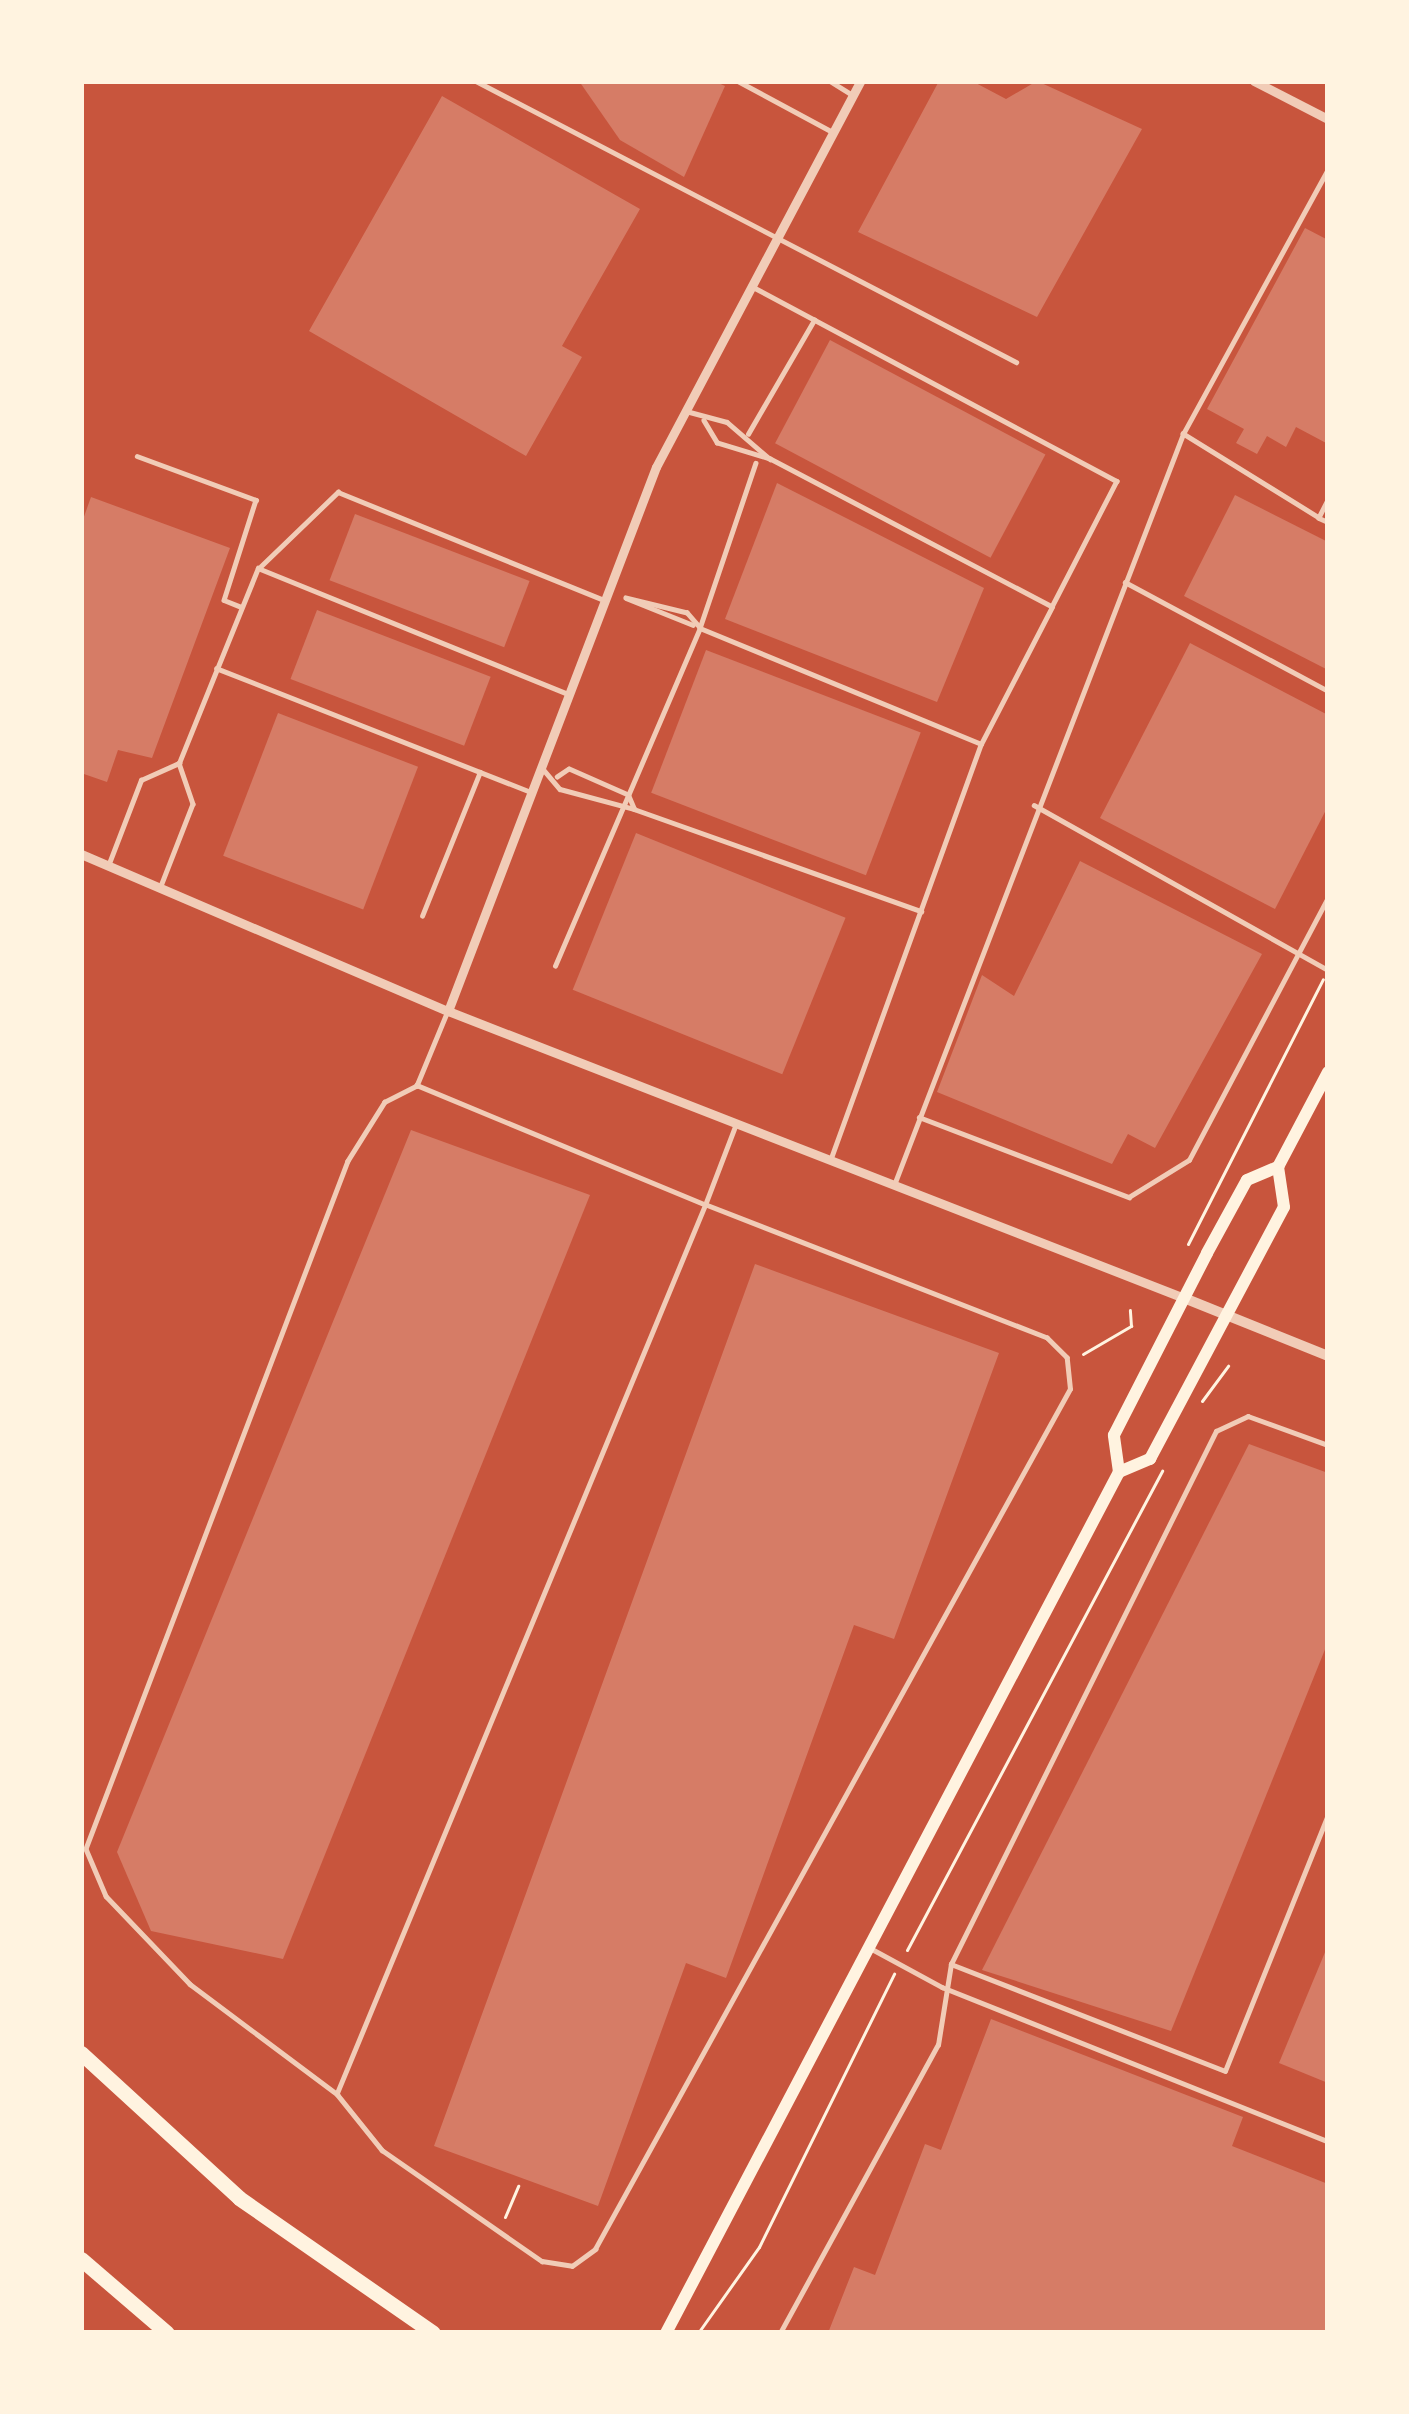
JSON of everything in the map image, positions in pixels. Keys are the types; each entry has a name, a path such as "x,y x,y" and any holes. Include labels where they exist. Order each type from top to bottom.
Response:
{"highway":[{"path":"81,2053 239,2198 433,2333"},
{"path":"81,2259 167,2333"}],"main road":[{"path":"1119,1472 1150,1459 1284,1207 1278,1167 1328,1072"},
{"path":"666,2333 1119,1472 1114,1435 1184,1298 1247,1180 1278,1167"}],"street":[{"path":"448,1011 684,410 860,81"},
{"path":"1254,81 1328,119"},
{"path":"81,854 448,1011 1328,1356"}],"lane":[{"path":"476,81 777,232 1016,362"},
{"path":"738,81 831,131"},
{"path":"830,81 852,94"},
{"path":"894,1185 1034,805 1183,434 1325,184 1328,169"},
{"path":"748,284 1117,481 981,744 830,1160"},
{"path":"748,434 814,320"},
{"path":"684,410 748,434 770,459 1052,608"},
{"path":"704,421 717,443 756,463 770,459"},
{"path":"1183,434 1328,522"},
{"path":"137,456 256,500 224,600 241,608"},
{"path":"554,966 696,627 756,463"},
{"path":"160,888 193,804 179,763 258,568 338,492 608,597 687,614 696,627"},
{"path":"1319,518 1328,500"},
{"path":"258,568 572,695"},
{"path":"1125,582 1328,692"},
{"path":"626,598 981,744"},
{"path":"217,669 533,794"},
{"path":"108,866 141,780 179,763"},
{"path":"556,777 569,769 628,795 634,809"},
{"path":"543,770 556,777 560,790 620,813 634,809 921,911"},
{"path":"422,916 480,772"},
{"path":"1034,805 1328,970"},
{"path":"919,1117 1129,1197 1189,1160 1328,897"},
{"path":"417,1086 704,1205 1047,1338 1067,1358 1070,1390 595,2249 572,2266 542,2261 382,2150 337,2094 190,1984 106,1896 86,1850 349,1161 386,1102 417,1086 448,1011"},
{"path":"337,2094 736,1124"},
{"path":"780,2333 938,2045 942,1987 951,1964 1216,1431 1248,1416 1328,1445"},
{"path":"951,1964 1225,2071 1328,1815"},
{"path":"867,1946 942,1987 1328,2141"}],"path":[{"path":"1188,1244 1317,991"},
{"path":"1067,1358 1131,1326 1130,1310"},
{"path":"1196,1406 1228,1366"},
{"path":"915,1935 1166,1464"},
{"path":"698,2333 770,2227 866,2048 878,2002"},
{"path":"499,2231 518,2186"}],"building":[{"path":"579,81 714,81 725,86 684,177 620,140"},
{"path":"939,81 972,81 1006,99 1037,81 1142,129 1037,317 858,232"},
{"path":"442,96 640,209 562,346 582,357 526,456 309,331"},
{"path":"1305,228 1328,240 1328,444 1296,427 1286,447 1267,436 1257,454 1236,443 1244,429 1207,409"},
{"path":"830,340 1045,455 991,558 775,443"},
{"path":"777,483 984,588 937,702 725,619"},
{"path":"1235,495 1328,542 1328,670 1184,596"},
{"path":"91,497 230,548 152,758 118,750 107,782 81,773 81,525"},
{"path":"355,514 530,581 504,647 330,580"},
{"path":"317,610 491,677 464,746 290,679"},
{"path":"1190,643 1328,715 1328,806 1275,909 1100,818"},
{"path":"706,650 921,732 866,875 651,793"},
{"path":"278,713 418,767 363,910 223,856"},
{"path":"636,833 846,918 782,1074 573,990"},
{"path":"1080,861 1262,954 1155,1148 1128,1134 1112,1164 937,1092 982,975 1014,996"},
{"path":"411,1130 590,1195 283,1959 151,1931 117,1852"},
{"path":"755,1264 999,1353 894,1639 854,1625 726,1978 686,1963 598,2206 434,2146"},
{"path":"1249,1444 1328,1473 1328,1642 1171,2031 982,1970"},
{"path":"1328,1945 1328,2083 1279,2063"},
{"path":"991,2019 1243,2117 1232,2146 1328,2184 1328,2333 828,2333 854,2267 875,2275 925,2144 941,2150"}]}
